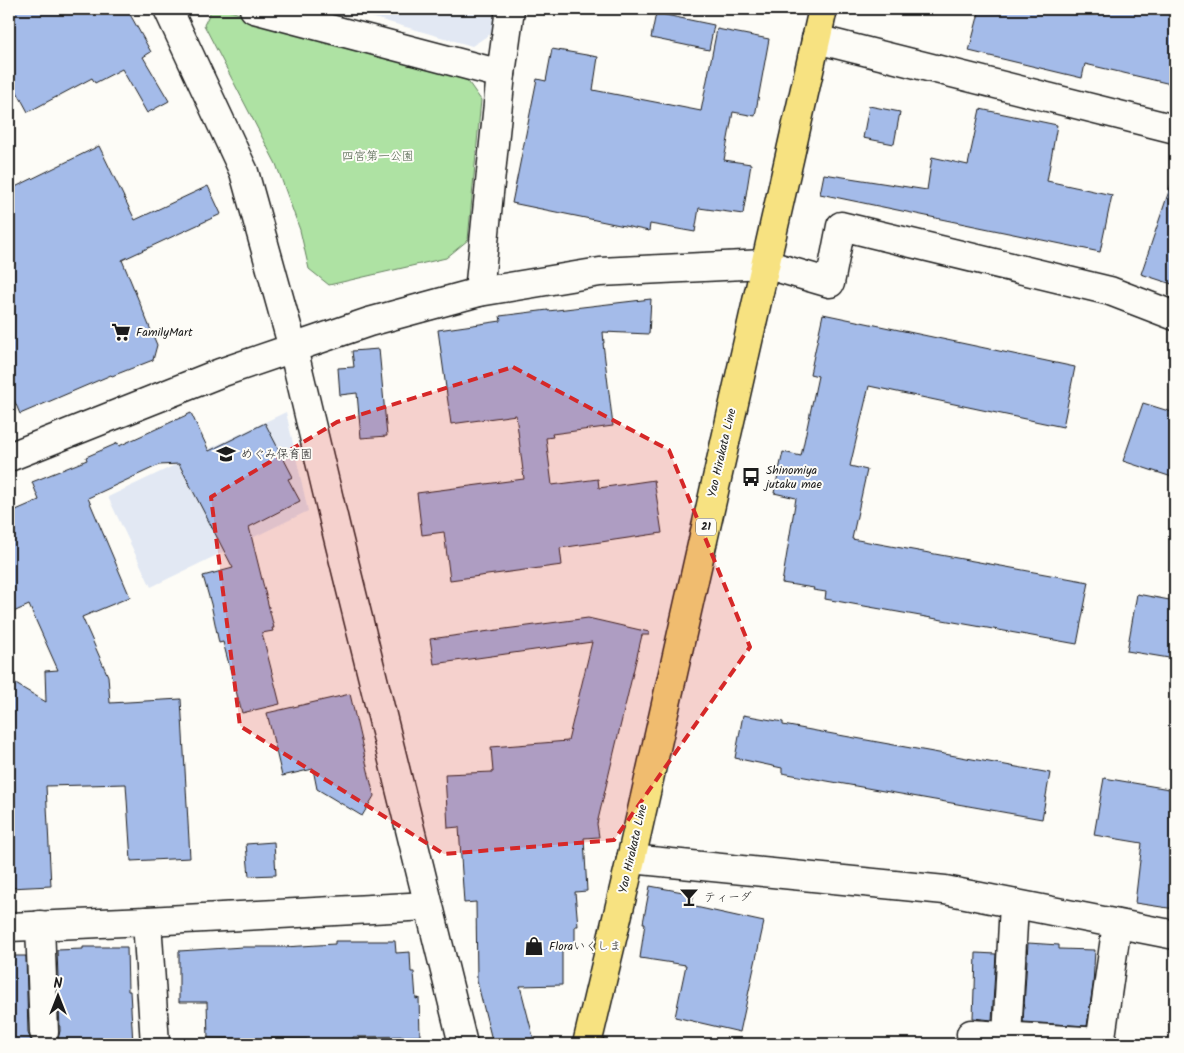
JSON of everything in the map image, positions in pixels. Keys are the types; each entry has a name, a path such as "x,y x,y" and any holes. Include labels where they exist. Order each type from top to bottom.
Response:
{"main road":[{"name":"Yao Hirakata Line","path":"587,1044 631,859 823,9"}],"street":[{"path":"168,9 244,172 293,348 338,539 463,1044"},
{"path":"254,9 501,74"},
{"path":"479,292 501,74 510,9"},
{"path":"816,39 1175,129"},
{"path":"9,457 220,373 369,322 479,292 600,272 765,264 830,283 841,226 1110,290 1175,316"},
{"path":"631,859 945,890 1175,935"},
{"path":"1007,1037 1014,904"},
{"path":"9,927 428,906"},
{"path":"147,921 155,1044"},
{"path":"971,1034 1100,1043 1117,924"},
{"path":"40,925 44,1032"}],"highlighted area":[{"path":"513,367 669,450 750,647 614,840 444,854 240,726 211,497 337,422"}],"shaded area":[{"path":"343,9 494,9 492,33 472,46"},
{"path":"286,412 308,511 151,587 108,497"}],"green space":[{"name":"四宮第一公園","path":"212,9 223,9 467,80 481,100 468,240 446,258 329,285 309,269 300,230 276,164 204,25"}],"building":[{"path":"9,9 127,9 151,52 143,57 169,101 147,113 122,69 95,83 92,78 28,112 9,77"},
{"path":"980,9 1175,9 1175,85 1085,64 1082,78 969,51"},
{"path":"656,13 714,25 709,50 651,38"},
{"path":"717,29 769,39 755,116 733,112 724,160 751,164 743,214 699,208 695,232 650,224 649,231 512,203 537,79 546,81 552,49 598,57 593,90 701,111"},
{"path":"869,106 900,112 894,144 863,138"},
{"path":"980,109 1057,125 1047,181 1112,195 1100,252 820,194 824,174 927,190 932,157 968,165"},
{"path":"99,146 135,220 208,186 221,214 122,260 157,345 153,360 111,375 20,414 9,388 9,190"},
{"path":"1171,185 1175,186 1175,285 1141,274"},
{"path":"651,299 649,334 603,332 613,426 552,434 553,437 546,438 552,485 598,479 599,488 654,480 662,533 560,548 562,565 450,580 444,532 422,535 417,493 524,479 516,415 451,424 438,330 501,321 500,316"},
{"path":"823,314 1075,367 1063,427 869,386 850,466 867,470 852,539 1089,582 1077,644 825,599 826,592 813,590 814,588 782,583 796,498 774,493 783,452 801,456 818,376 810,374"},
{"path":"379,349 387,436 361,438 357,393 340,395 338,368 354,367 352,351"},
{"path":"1143,403 1175,413 1175,478 1123,461"},
{"path":"191,413 209,451 265,423 293,477 288,479 300,501 249,527 274,628 272,628 273,631 262,633 280,704 242,713 223,642 219,643 203,576 233,568 179,464 159,465 88,498 130,597 82,617 108,676 110,703 181,699 190,858 131,861 126,784 46,786 51,886 9,888 9,680 46,702 45,671 58,670 29,605 9,614 9,513 39,500 32,482 87,460 86,457 118,443 119,446"},
{"path":"1137,594 1175,601 1175,659 1127,651"},
{"path":"588,618 649,632 649,635 642,635 597,824 599,837 584,838 587,891 575,892 578,926 575,926 575,945 562,945 562,985 520,986 535,1044 493,1044 477,981 476,902 464,903 459,827 448,828 445,774 493,772 491,747 568,741 592,642 434,664 430,639"},
{"path":"350,694 374,796 362,816 317,789 313,769 282,776 267,713"},
{"path":"743,715 783,722 783,725 1050,773 1042,819 782,773 782,768 735,758"},
{"path":"1104,778 1175,790 1175,909 1135,903 1142,843 1094,835"},
{"path":"274,842 276,875 249,876 246,844"},
{"path":"650,886 694,894 691,906 764,922 740,1032 675,1017 686,965 640,958 645,923 643,923"},
{"path":"335,941 395,941 396,953 410,952 411,972 414,972 416,999 419,998 420,1036 307,1040 208,1038 207,1002 179,1002 179,951 335,944"},
{"path":"1028,943 1059,945 1059,949 1095,950 1093,985 1087,1026 1023,1022"},
{"path":"83,947 127,947 128,991 130,991 133,1044 53,1044 58,1039 60,1031 57,950 83,949"},
{"path":"976,953 996,954 992,1020 973,1018"},
{"path":"9,956 26,956 28,1033 35,1044 9,1044"}],"place":[{"name":"FamilyMart","path":"121,332"},
{"name":"めぐみ保育園","path":"226,454"},
{"name":"Shinomiya jutaku mae","path":"751,477"},
{"name":"ティーダ","path":"689,897"},
{"name":"Floraいくしま","path":"534,946"}]}
